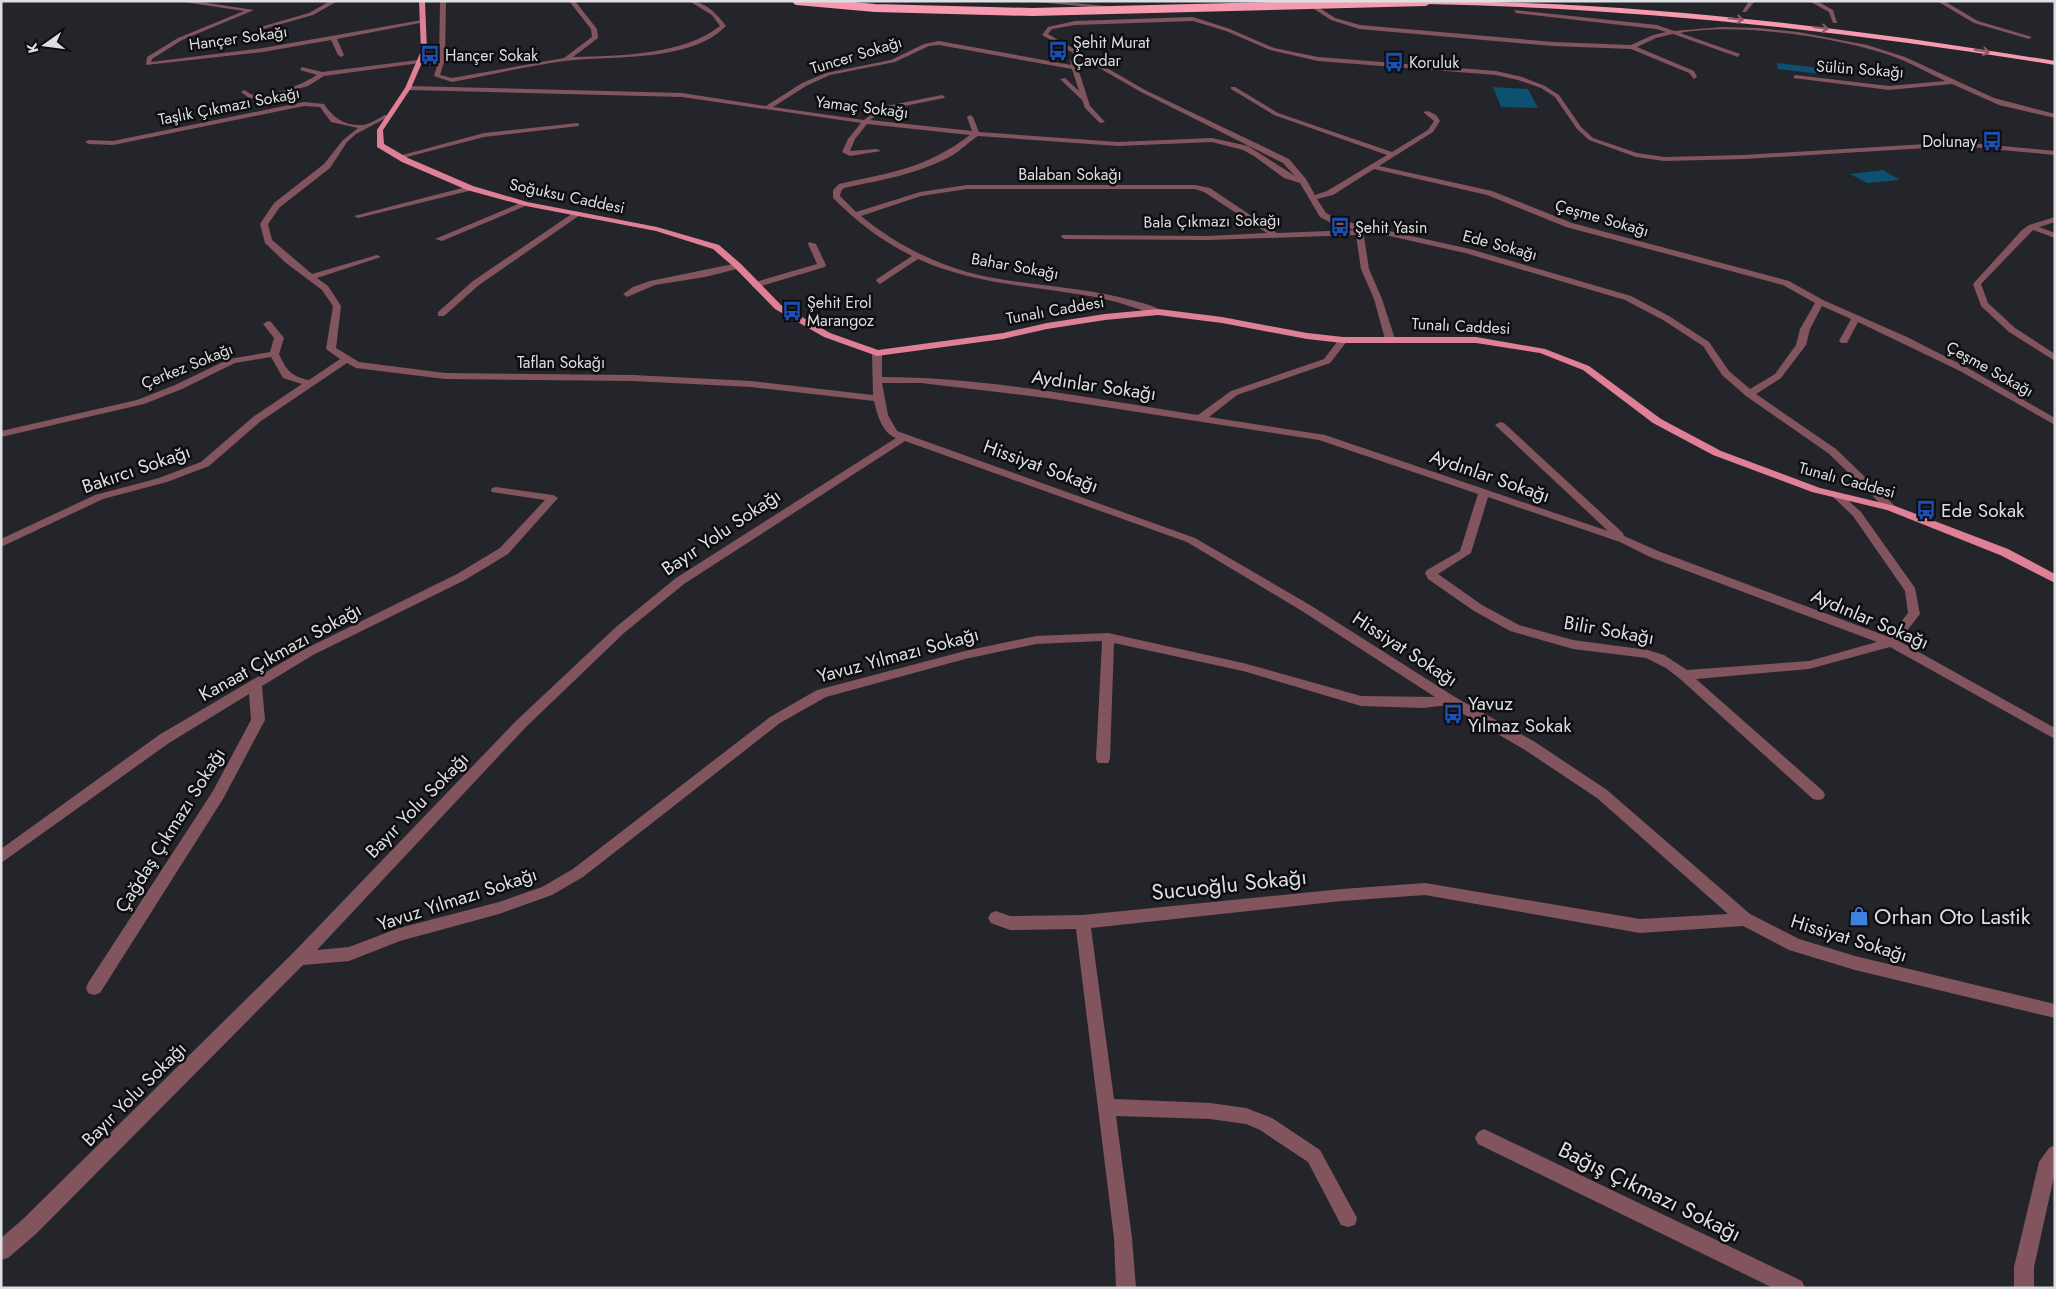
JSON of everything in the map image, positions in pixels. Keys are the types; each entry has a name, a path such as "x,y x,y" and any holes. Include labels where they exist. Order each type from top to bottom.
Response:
{"highway":[{"path":"797,1 915,9 995,11 1425,2 1582,6 1773,22 1951,46 2055,63"},
{"path":"874,1 991,4 1157,1"},
{"path":"1598,1 1757,13"},
{"path":"1786,16 1806,18"},
{"path":"1826,20 1838,22"},
{"path":"1894,30 1913,32"}],"main road":[{"name":"Soğuksu Caddesi","path":"422,1 424,51 408,88 387,116 380,130 380,145 399,157 470,188 526,204 657,229 716,247 738,266 778,307 828,335 877,353"},
{"name":"Tunalı Caddesi","path":"877,353 1003,336 1047,326 1104,317 1158,312 1222,320 1307,336 1343,340 1476,340 1525,346 1560,356 1596,374 1657,421 1745,465 1837,496 1891,508 2004,552 2055,579"}],"street":[{"name":"Hançer Sokağı","path":"180,1 251,10 180,39 156,52 149,58 148,64 262,50 333,36 422,22"},
{"path":"260,28 311,14 335,1"},
{"path":"443,1 442,59 437,76 445,80 461,80 566,59 631,55 674,49 718,33 723,26 714,14 692,1"},
{"path":"566,59 595,38 594,29 572,1"},
{"path":"1030,1 1107,6 1148,12 1171,20 1193,20 1208,23 1272,49 1318,59 1496,73 1520,78 1543,87 1557,96 1579,128 1591,140 1645,156 1686,160 1959,144 2055,153"},
{"path":"1305,1 1333,19 1359,27 1553,44 1632,47 1692,72 1694,77"},
{"path":"1744,11 1752,1"},
{"path":"1812,1 1831,10 1838,22"},
{"path":"1940,1 1976,22 2029,37"},
{"path":"1317,9 1386,6"},
{"path":"1516,11 1628,22 1674,31 1738,55"},
{"name":"Ede Sokağı","path":"1171,20 1075,23 1050,28 1045,35 1143,91 1286,161 1303,181 1323,215 1336,222 1359,231 1467,251 1628,298 1666,318 1706,344 1725,373 1749,394 1832,452 1891,508"},
{"path":"1632,47 1639,42 1674,31 1698,29 1775,31 1893,54 2005,104 2055,116"},
{"path":"333,36 341,55"},
{"name":"Tuncer Sokağı","path":"767,108 797,88 829,74 891,62 928,43 939,43 1074,67"},
{"path":"1080,54 1073,60 1074,67 1090,112 1102,122"},
{"path":"302,69 322,74 418,62"},
{"path":"244,92 251,97 262,97 306,85 322,74"},
{"name":"Sülün Sokağı","path":"1794,77 1889,88 1954,82"},
{"path":"1063,79 1086,101"},
{"name":"Yamaç Sokağı","path":"408,88 682,95 867,122 976,134 1118,144 1222,142 1257,154 1287,176 1303,181"},
{"path":"1233,88 1276,114 1392,154"},
{"path":"877,151 850,154 846,152 852,139 883,108 942,97"},
{"name":"Taşlık Çıkmazı Sokağı","path":"89,142 113,143 310,104 322,105 330,119 365,127"},
{"path":"1312,198 1330,193 1375,167 1434,128 1436,118 1426,112"},
{"path":"345,360 331,349 336,306 325,288 268,241 264,224 277,205 327,166 345,141 365,127 387,116"},
{"path":"970,117 976,134"},
{"path":"399,157 484,135 577,125"},
{"name":"Bahar Sokağı","path":"976,134 951,154 896,175 842,186 835,193 836,196 855,215 916,257 982,278 1110,296 1158,312"},
{"name":"Çeşme Sokağı","path":"1375,167 1489,193 1569,225 1786,283 1820,302 1904,339 1963,369 2055,422"},
{"name":"Balaban Sokağı","path":"855,215 920,194 967,187 1195,187 1207,190 1276,235"},
{"path":"358,216 470,188"},
{"path":"438,239 526,204"},
{"path":"441,314 476,283 579,213"},
{"path":"2055,219 2032,227 1977,284 1984,304 2012,330 2055,358"},
{"path":"2032,227 2055,236"},
{"path":"1359,231 1365,269 1378,299 1390,339"},
{"name":"Bala Çıkmazı Sokağı","path":"1065,237 1208,238 1359,231"},
{"path":"755,285 822,265 812,244"},
{"path":"311,277 377,257"},
{"path":"880,281 916,257"},
{"path":"627,294 640,286 657,281 698,275 738,266"},
{"path":"1749,394 1778,376 1801,345 1805,328 1820,302"},
{"path":"1844,342 1856,317"},
{"path":"268,324 279,338 274,354 282,372 290,380 311,383"},
{"path":"1202,417 1234,393 1327,361 1343,340"},
{"name":"Hissiyat Sokağı","path":"877,353 878,398 886,424 893,432 1190,540 1306,608 1450,700 1530,746 1602,794 1745,919 1795,945 1829,956 2055,1011"},
{"name":"Çerkez Sokağı","path":"1,434 150,398 235,360 274,354"},
{"name":"Bakırcı Sokağı","path":"4,539 99,497 163,480 205,464 257,419 345,360"},
{"name":"Taflan Sokağı","path":"345,360 356,366 445,376 633,378 751,384 878,398"},
{"name":"Aydınlar Sokağı","path":"877,380 922,380 1047,395 1120,407 1202,417 1321,437 1624,540 1654,554 1891,642 2055,734"},
{"path":"1500,425 1624,540"},
{"name":"Bayır Yolu Sokağı","path":"1,1251 30,1226 299,958 521,724 620,630 680,581 904,437"},
{"name":"Kanaat Çıkmazı Sokağı","path":"1,858 164,739 256,686 309,652 461,577 504,551 553,498 496,490"},
{"name":"Bilir Sokağı","path":"1484,493 1465,553 1431,574 1432,576 1492,617 1528,633 1588,647 1635,649 1669,662 1684,675"},
{"path":"1684,675 1809,665 1891,642 1914,614 1911,591 1857,514 1837,496"},
{"path":"1103,759 1108,636"},
{"name":"Yavuz Yılmazı Sokağı","path":"299,958 350,954 399,936 499,908 546,891 578,873 726,760 775,720 822,693 965,655 1036,640 1108,636 1243,667 1362,701 1423,703 1450,700"},
{"path":"1684,675 1818,795"},
{"name":"Çağdaş Çıkmazı Sokağı","path":"94,988 218,795 258,720 256,686"},
{"name":"Sucuoğlu Sokağı","path":"996,918 1010,923 1083,922 1342,894 1425,889 1640,926 1745,919"},
{"path":"1083,922 1123,1238 1126,1288"},
{"path":"1106,1107 1210,1111 1246,1116 1266,1124 1314,1156 1348,1218"},
{"name":"Bağış Çıkmazı Sokağı","path":"1484,1138 1795,1288"},
{"path":"2024,1288 2024,1267 2048,1162 2055,1154"}],"water":[{"path":"1777,63 1819,68 1820,74 1778,69"},
{"path":"1493,87 1528,89 1538,108 1501,107"},
{"path":"1883,170 1900,180 1867,183 1850,174"}],"place":[{"name":"Şehit Murat Çavdar","path":"1058,51"},
{"name":"Hançer Sokak","path":"430,55"},
{"name":"Koruluk","path":"1394,62"},
{"name":"Dolunay","path":"1992,141"},
{"name":"Şehit Yasin","path":"1340,227"},
{"name":"Şehit Erol Marangoz","path":"792,311"},
{"name":"Ede Sokak","path":"1926,510"},
{"name":"Yavuz Yılmaz Sokak","path":"1453,714"},
{"name":"Orhan Oto Lastik","path":"1859,916"}]}
